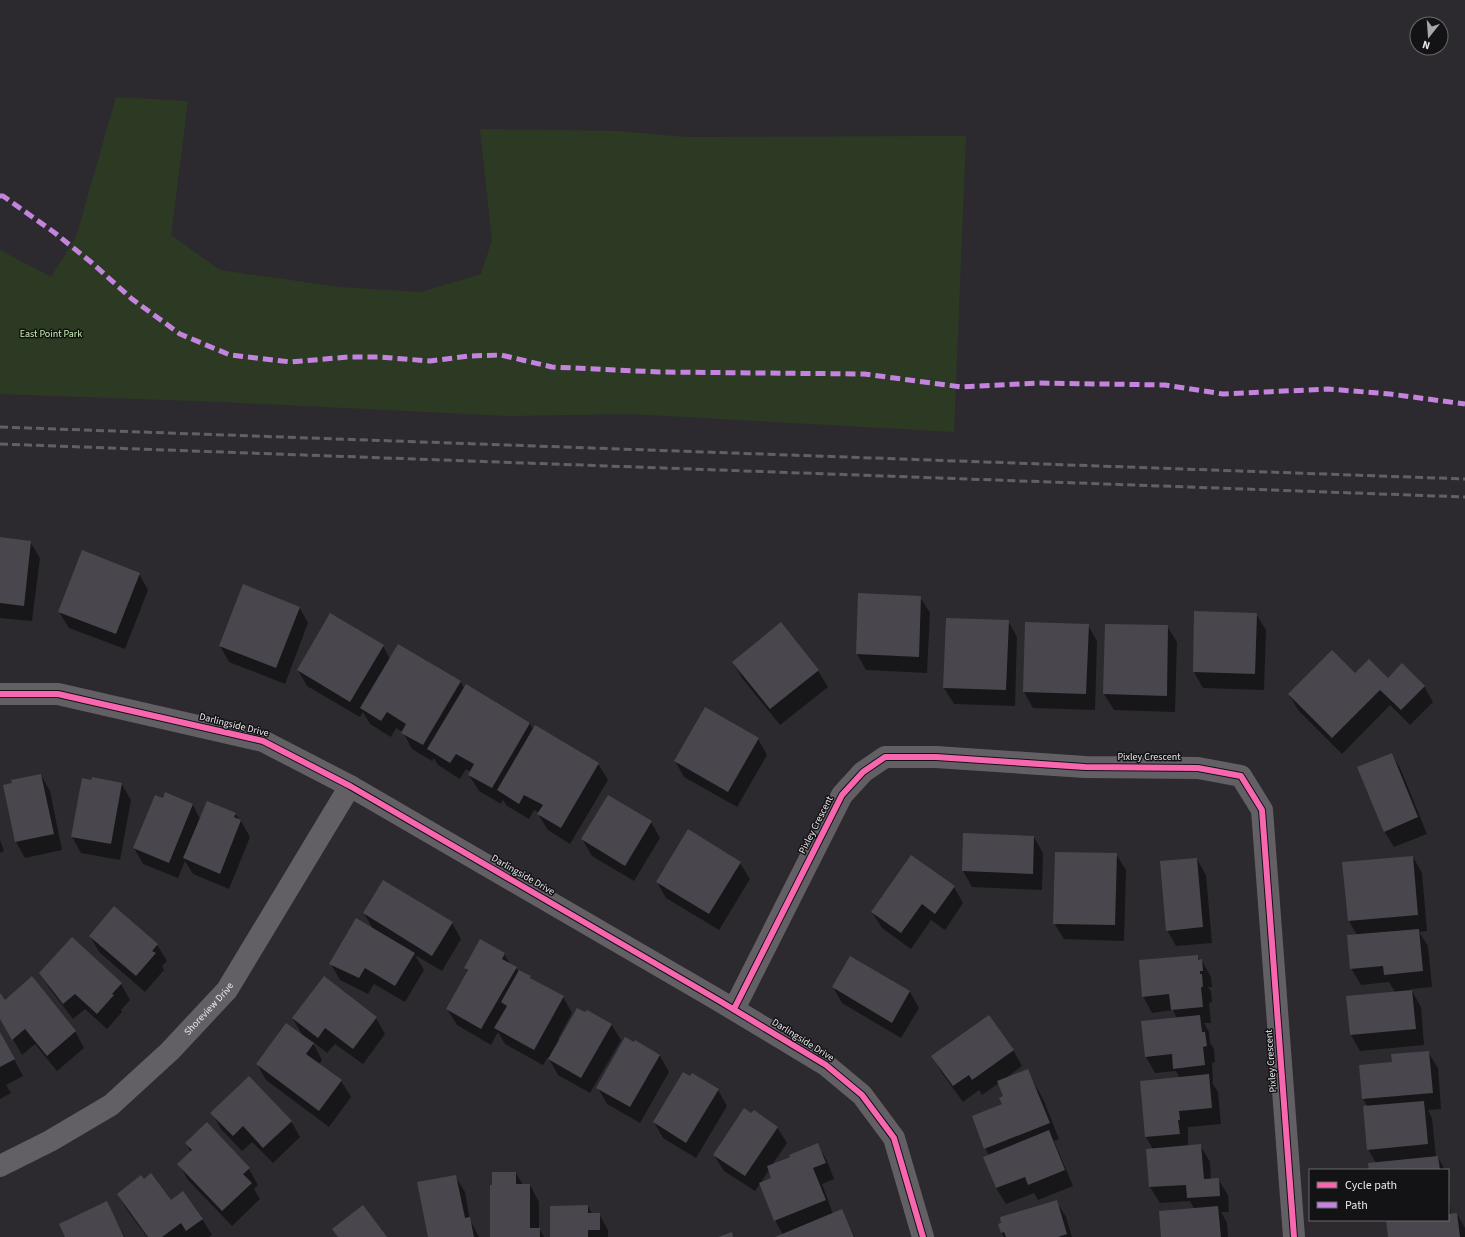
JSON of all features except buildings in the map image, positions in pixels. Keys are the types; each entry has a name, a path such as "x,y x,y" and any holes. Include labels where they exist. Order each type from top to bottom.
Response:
{"street":[{"name":"Darlingside Drive","path":"0,694 58,694 263,741 350,786 734,1009 826,1065 862,1095 894,1138 923,1237"},
{"name":"Pixley Crescent","path":"734,1009 842,795 863,772 885,757 936,758 1085,767 1198,768 1241,776 1262,810 1294,1237"},
{"name":"Shoreview Drive","path":"0,1166 50,1140 111,1105 170,1051 227,990 350,786"}],"green space":[{"name":"East Point Park","path":"116,97 188,101 171,235 220,270 339,287 421,292 481,274 492,240 480,129 619,131 685,137 966,136 954,432 630,414 507,416 222,402 0,394 0,250 51,277 76,237"}],"railway":[{"path":"0,427 1465,479"},
{"path":"0,444 1465,497"}],"marked path":[{"path":"0,196 3,196 55,233 92,263 132,299 180,334 230,355 291,362 348,357 379,357 430,361 469,356 501,355 552,367 659,372 864,374 962,387 1039,383 1165,385 1223,394 1328,389 1390,394 1465,404"}],"cycle path":[{"path":"0,694 58,694 263,741 350,786 718,1000 826,1065 862,1095 894,1138 923,1237"},
{"path":"734,1009 842,795 863,772 885,757 936,757 1085,767 1198,768 1241,776 1262,810 1294,1237"}]}
